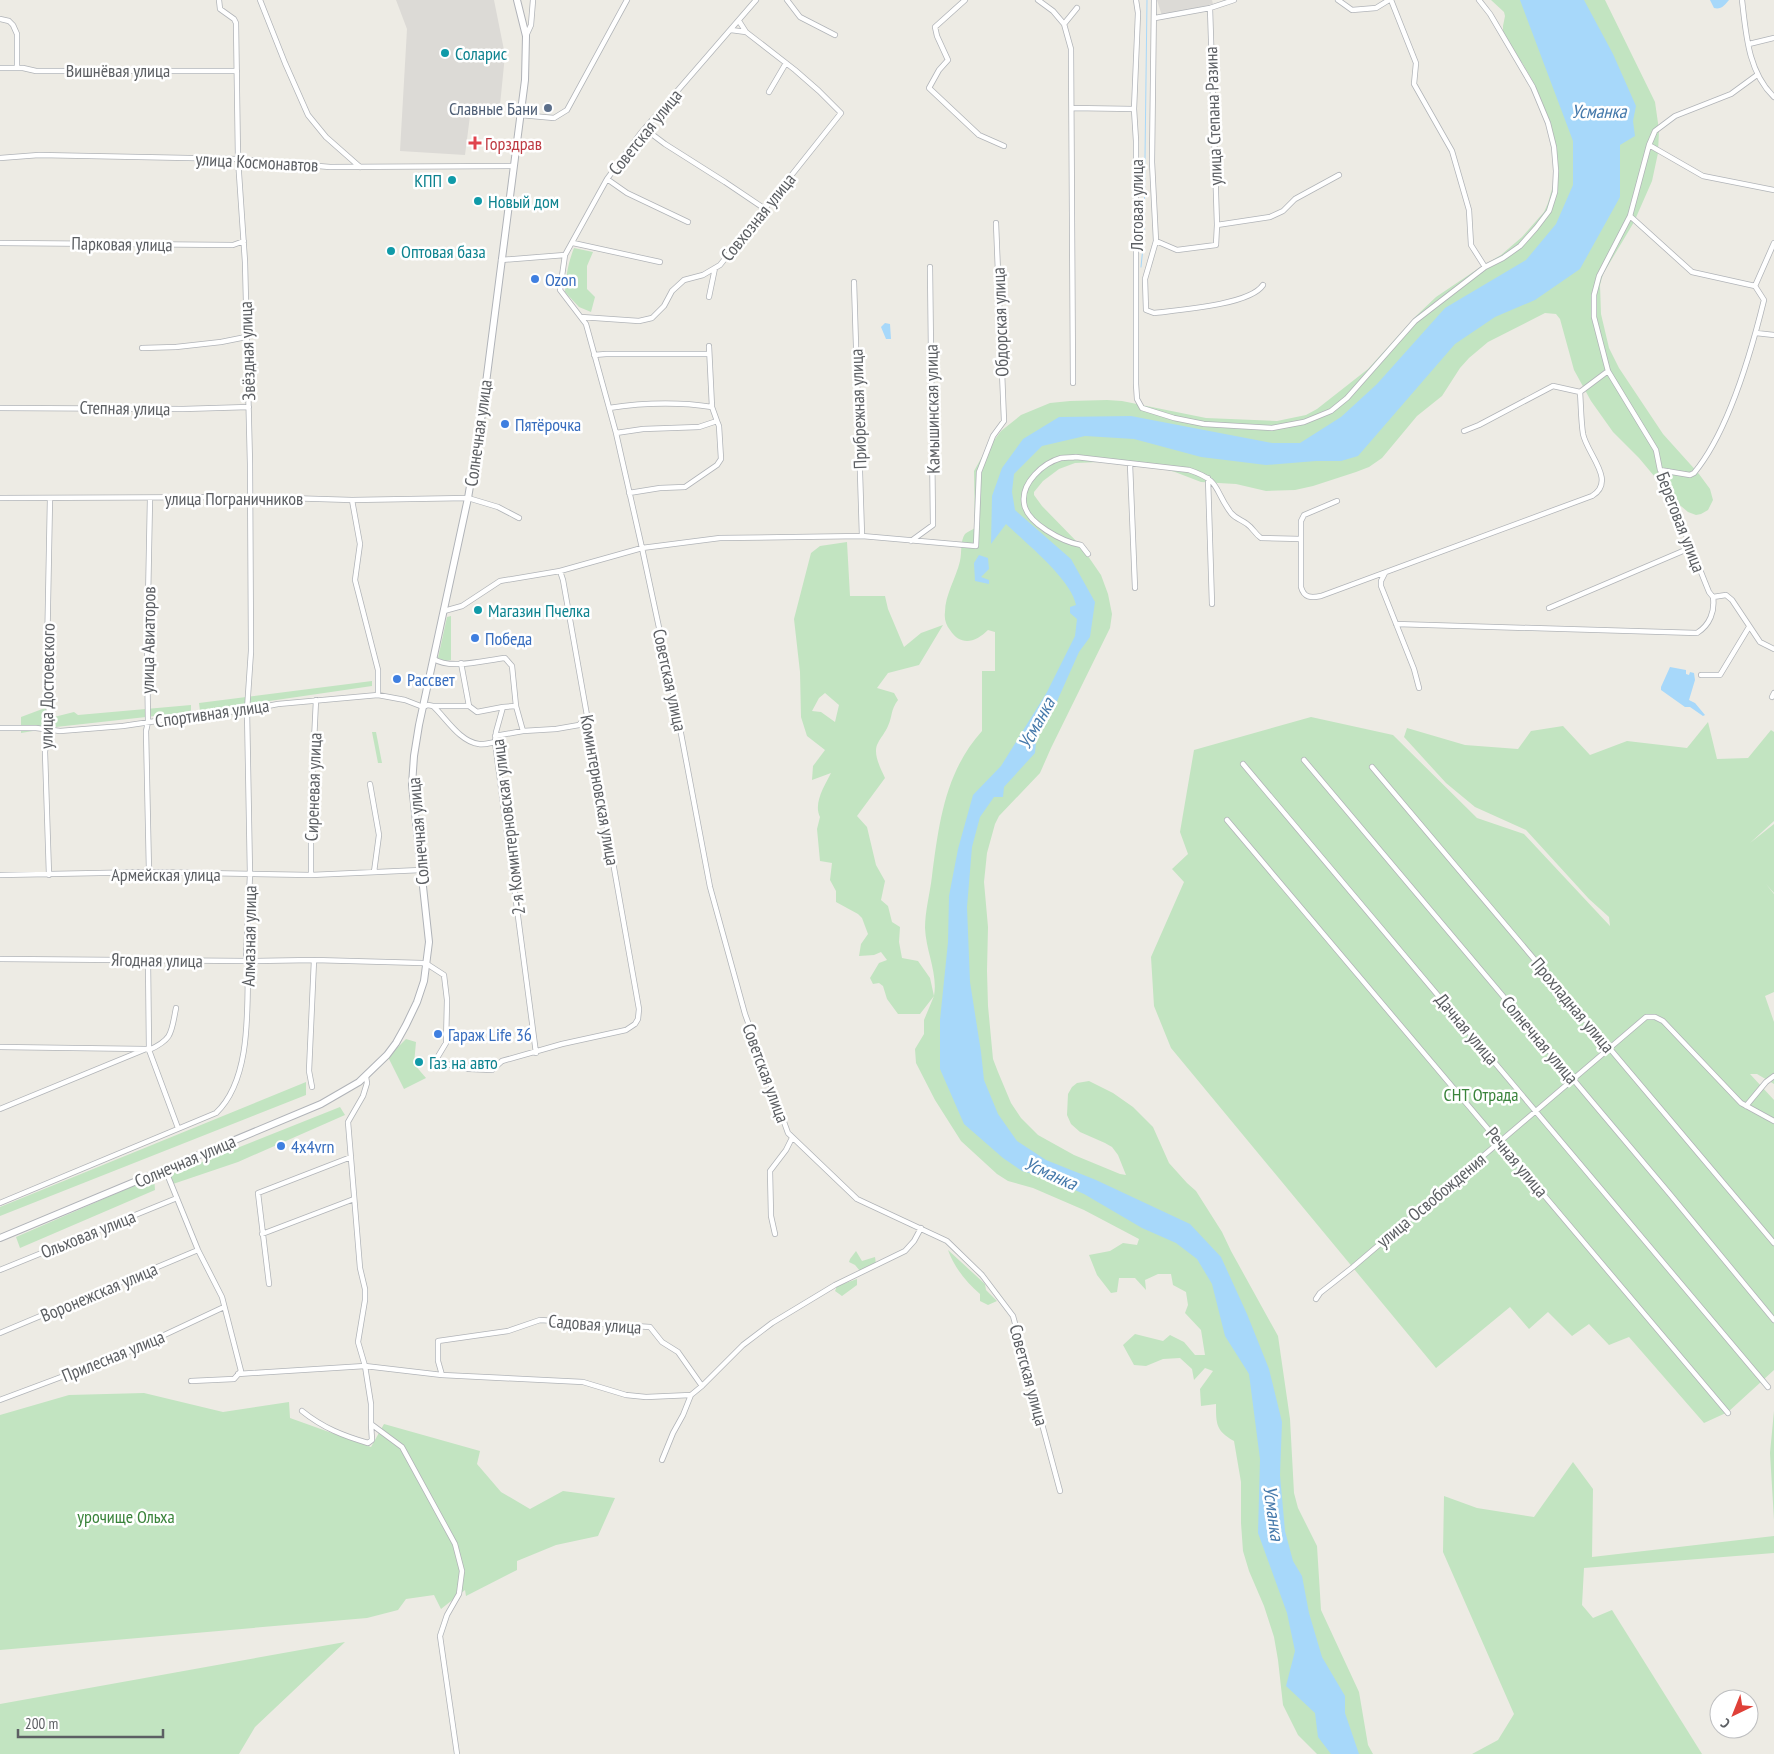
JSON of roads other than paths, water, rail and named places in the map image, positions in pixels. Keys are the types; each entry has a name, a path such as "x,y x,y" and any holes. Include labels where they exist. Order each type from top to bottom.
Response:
{"street":[{"name":"Звёздная улица","path":"219,0 220,9 234,20 236,24 238,159 244,242 251,497 251,651 247,710"},
{"path":"260,0 308,115 326,137 360,166"},
{"name":"Солнечная улица","path":"0,1238 321,1104 353,1087 366,1077 396,1043 417,1002 427,964 429,942 412,785 416,742 468,498 483,407 526,71 526,36 517,0"},
{"name":"Солнечная улица","path":"526,36 532,25 533,0"},
{"path":"521,115 554,118 567,110 628,0"},
{"name":"Советская улица","path":"756,0 645,129 607,179 565,255 560,290 569,305 586,324 616,433 676,707 710,887 745,1014 788,1133 857,1198 947,1241 982,1276 1013,1316 1060,1491"},
{"path":"787,0 800,17 834,35"},
{"path":"965,0 935,27 948,60 939,70 929,88 979,135 1004,146"},
{"path":"1038,0 1053,11 1064,24 1071,49 1073,383"},
{"name":"Логовая улица","path":"1136,0 1138,12 1134,109 1136,141 1136,384 1137,399 1142,408 1174,418 1212,425 1272,428 1304,422 1339,406 1416,321 1485,267"},
{"path":"1154,0 1152,162 1156,241 1145,279 1146,310 1154,313 1211,306 1260,291 1263,285"},
{"path":"1155,18 1210,8 1234,0"},
{"path":"1338,0 1352,10 1376,8 1390,0 1416,63 1414,84 1452,150 1469,210 1471,245 1485,267 1503,258 1520,246 1549,211 1555,192 1556,171 1554,148 1548,123 1533,87 1490,14 1479,0"},
{"path":"1742,0 1751,56 1757,75 1774,97"},
{"path":"1064,24 1077,8"},
{"name":"улица Степана Разина","path":"1156,241 1177,250 1216,245 1217,225 1210,8"},
{"path":"0,20 9,21 16,29 17,67"},
{"path":"740,20 746,32 786,63 770,92"},
{"path":"731,30 746,32"},
{"path":"1749,44 1774,38"},
{"name":"Совхозная улица","path":"581,317 639,321 652,318 664,306 672,291 684,280 703,275 720,265 841,113 786,63"},
{"name":"Вишнёвая улица","path":"0,68 17,67 36,71 237,71"},
{"name":"Береговая улица","path":"1713,597 1690,548 1660,470 1656,450 1608,370 1594,317 1594,295 1599,276 1630,216 1649,145 1655,132 1675,116 1731,94 1757,75"},
{"path":"1072,108 1134,109"},
{"path":"645,129 765,209"},
{"path":"1649,145 1702,176 1774,190"},
{"name":"улица Космонавтов","path":"0,158 39,155 238,159 330,167 514,166"},
{"path":"1217,225 1270,217 1283,211 1295,199 1339,175"},
{"path":"607,179 627,193 688,222"},
{"path":"1630,216 1692,272 1755,286 1764,300 1756,333 1735,394 1719,434 1700,466 1690,475 1660,470"},
{"name":"Обдорская улица","path":"911,541 976,546 979,472 993,436 1004,421 996,223"},
{"name":"Парковая улица","path":"0,244 233,245 244,242"},
{"path":"1755,286 1774,242"},
{"path":"573,243 660,262"},
{"path":"501,260 565,255"},
{"name":"Камышинская улица","path":"911,541 933,525 930,266"},
{"path":"709,297 715,268"},
{"path":"703,275 712,283"},
{"name":"Прибрежная улица","path":"854,282 862,536"},
{"path":"1756,333 1774,336"},
{"path":"142,348 176,347 246,338"},
{"path":"629,493 660,488 685,487 717,465 721,459 719,426 712,407 709,346"},
{"path":"594,355 709,354"},
{"path":"1580,392 1608,370"},
{"path":"1464,431 1553,386 1580,392"},
{"path":"1337,501 1304,516 1301,522 1301,587 1302,593 1306,596 1314,598 1322,596 1599,492 1602,486 1602,478 1583,436 1580,392"},
{"path":"609,408 689,404 712,407"},
{"name":"Степная улица","path":"0,408 183,409 249,407"},
{"path":"616,433 643,429 699,428 717,421"},
{"path":"1088,554 1081,545 1070,543 1054,535 1036,522 1028,513 1024,504 1027,484 1048,463 1062,458 1076,457 1189,470 1212,480 1232,515 1248,524 1261,538 1301,539"},
{"path":"1130,464 1135,588"},
{"path":"1208,478 1212,604"},
{"name":"улица Пограничников","path":"0,498 251,497 352,500 468,498 498,507 519,518"},
{"name":"улица Достоевского","path":"48,875 45,752 49,719 47,655 50,498"},
{"name":"улица Авиаторов","path":"149,872 146,652 150,498"},
{"path":"352,500 360,544 355,580 378,670 378,695"},
{"path":"444,611 462,606 500,581 560,571 642,548 720,538 862,536 911,541"},
{"path":"1549,608 1690,548"},
{"name":"Коминтерновская улица","path":"536,1053 562,1044 626,1030 635,1024 638,1019 639,1009 560,571"},
{"path":"1386,572 1381,581 1382,586 1414,669 1419,688"},
{"path":"1396,624 1697,633 1703,629 1715,608 1713,597 1726,595 1732,600 1760,642 1774,649"},
{"path":"1701,675 1720,675 1749,627"},
{"path":"434,659 443,664 461,664 505,658 512,666 516,706 523,731"},
{"path":"461,664 469,706 476,712 516,706"},
{"name":"Спортивная улица","path":"0,728 48,730 105,727 247,710 278,704 378,695 404,700 423,707"},
{"name":"Сиреневая улица","path":"311,875 311,804 316,700"},
{"path":"423,707 428,705 469,706"},
{"path":"433,706 469,742 480,744 495,742"},
{"name":"2-я Коминтерновская улица","path":"503,707 495,742 536,1053"},
{"name":"Алмазная улица","path":"0,1203 216,1113 222,1108 231,1093 239,1076 248,1015 248,961 246,956 250,875 247,710"},
{"path":"495,736 579,725 587,715"},
{"name":"Солнечная улица","path":"1304,760 1774,1320"},
{"name":"Дачная улица","path":"1243,764 1768,1387"},
{"name":"Прохладная улица","path":"1372,767 1774,1243"},
{"path":"370,784 379,835 374,872"},
{"name":"Речная улица","path":"1228,820 1728,1413"},
{"name":"Армейская улица","path":"0,875 149,872 311,875 421,870"},
{"name":"Ягодная улица","path":"0,959 314,960 427,964"},
{"path":"148,960 148,1050 178,1128"},
{"path":"312,1087 309,1071 314,960"},
{"path":"427,964 444,975 447,1000 446,1043 436,1058"},
{"path":"0,1109 163,1044 169,1038 176,1008"},
{"name":"улица Освобождения","path":"1316,1299 1320,1293 1646,1017 1655,1017 1663,1021 1741,1103 1774,1121"},
{"path":"0,1047 148,1050"},
{"path":"442,1063 469,1069 492,1070 502,1061 536,1053"},
{"path":"1746,1106 1766,1082 1774,1076"},
{"path":"302,1411 340,1435 368,1443 372,1440 371,1404 365,1366 358,1342 365,1300 360,1268 348,1122 363,1096 367,1082 366,1077"},
{"path":"775,1234 772,1216 770,1171 786,1150 792,1138"},
{"path":"269,1284 258,1193 351,1157"},
{"path":"165,1169 198,1250 222,1297 241,1371 234,1378 191,1382"},
{"name":"Ольховая улица","path":"0,1270 177,1198"},
{"path":"262,1234 354,1199"},
{"path":"662,1460 691,1395 742,1345 772,1323 835,1285 905,1251 914,1241 921,1228"},
{"name":"Воронежская улица","path":"0,1333 198,1250"},
{"name":"Прилесная улица","path":"0,1400 128,1352 224,1308"},
{"name":"Садовая улица","path":"442,1374 438,1361 438,1342 508,1331 540,1320 650,1327 662,1342 678,1352 702,1386"},
{"path":"238,1374 365,1366 442,1374 583,1382 626,1395 646,1397 691,1395"},
{"path":"371,1424 402,1446 455,1544 462,1571 459,1594 447,1615 440,1636 457,1754"}],"water":[{"name":"Усманка","path":"1520,0 1584,0 1613,54 1636,106 1633,121 1635,136 1620,145 1620,197 1580,269 1535,300 1495,317 1455,344 1358,456 1341,461 1266,465 1201,457 1134,439 1085,436 1042,446 1014,474 1012,492 1015,510 1071,559 1095,602 1090,637 1079,652 1050,717 1037,731 1035,753 1004,787 1003,797 994,797 980,817 972,847 967,907 970,982 984,1080 998,1114 1017,1141 1046,1160 1096,1180 1190,1224 1221,1257 1269,1369 1282,1422 1280,1475 1285,1531 1293,1561 1302,1576 1309,1613 1322,1657 1345,1696 1345,1713 1359,1754 1331,1754 1318,1737 1315,1713 1286,1686 1295,1651 1287,1613 1258,1533 1260,1459 1249,1374 1225,1336 1212,1284 1197,1259 1176,1243 1142,1228 1084,1194 1047,1178 1022,1171 1003,1158 964,1124 940,1069 940,1020 948,942 949,896 958,849 973,795 1001,766 1047,692 1075,636 1077,619 1070,613 1070,607 1076,605 1073,595 1066,584 1047,562 1006,524 991,544 992,496 1002,468 1023,439 1059,417 1131,416 1272,443 1300,443 1341,417 1377,384 1445,308 1526,260 1556,224 1573,185 1573,141"},
{"path":"1710,0 1729,0 1723,7 1714,8"},
{"path":"885,323 890,324 891,339 886,339 881,327"},
{"path":"979,555 988,558 989,569 981,577 989,580 989,584 975,581 974,563"},
{"path":"1670,667 1686,670 1686,674 1689,675 1690,672 1694,673 1695,680 1689,700 1695,703 1705,715 1703,716 1690,707 1685,707 1661,690"}],"waterway":[{"path":"1141,267 1144,237 1147,0"}],"place":[{"name":"Соларис","path":"445,53"},
{"name":"Славные Бани","path":"548,108"},
{"name":"Горздрав","path":"475,143"},
{"name":"КПП","path":"452,180"},
{"name":"Новый дом","path":"478,201"},
{"name":"Оптовая база","path":"391,251"},
{"name":"Ozon","path":"535,279"},
{"name":"Пятёрочка","path":"505,424"},
{"name":"Магазин Пчелка","path":"478,610"},
{"name":"Победа","path":"475,638"},
{"name":"Рассвет","path":"397,679"},
{"name":"Гараж Life 36","path":"438,1034"},
{"name":"Газ на авто","path":"419,1062"},
{"name":"4x4vrn","path":"281,1146"}],"park label":[{"name":"СНТ Отрада","path":"1481,1094"},
{"name":"урочище Ольха","path":"126,1516"}]}
